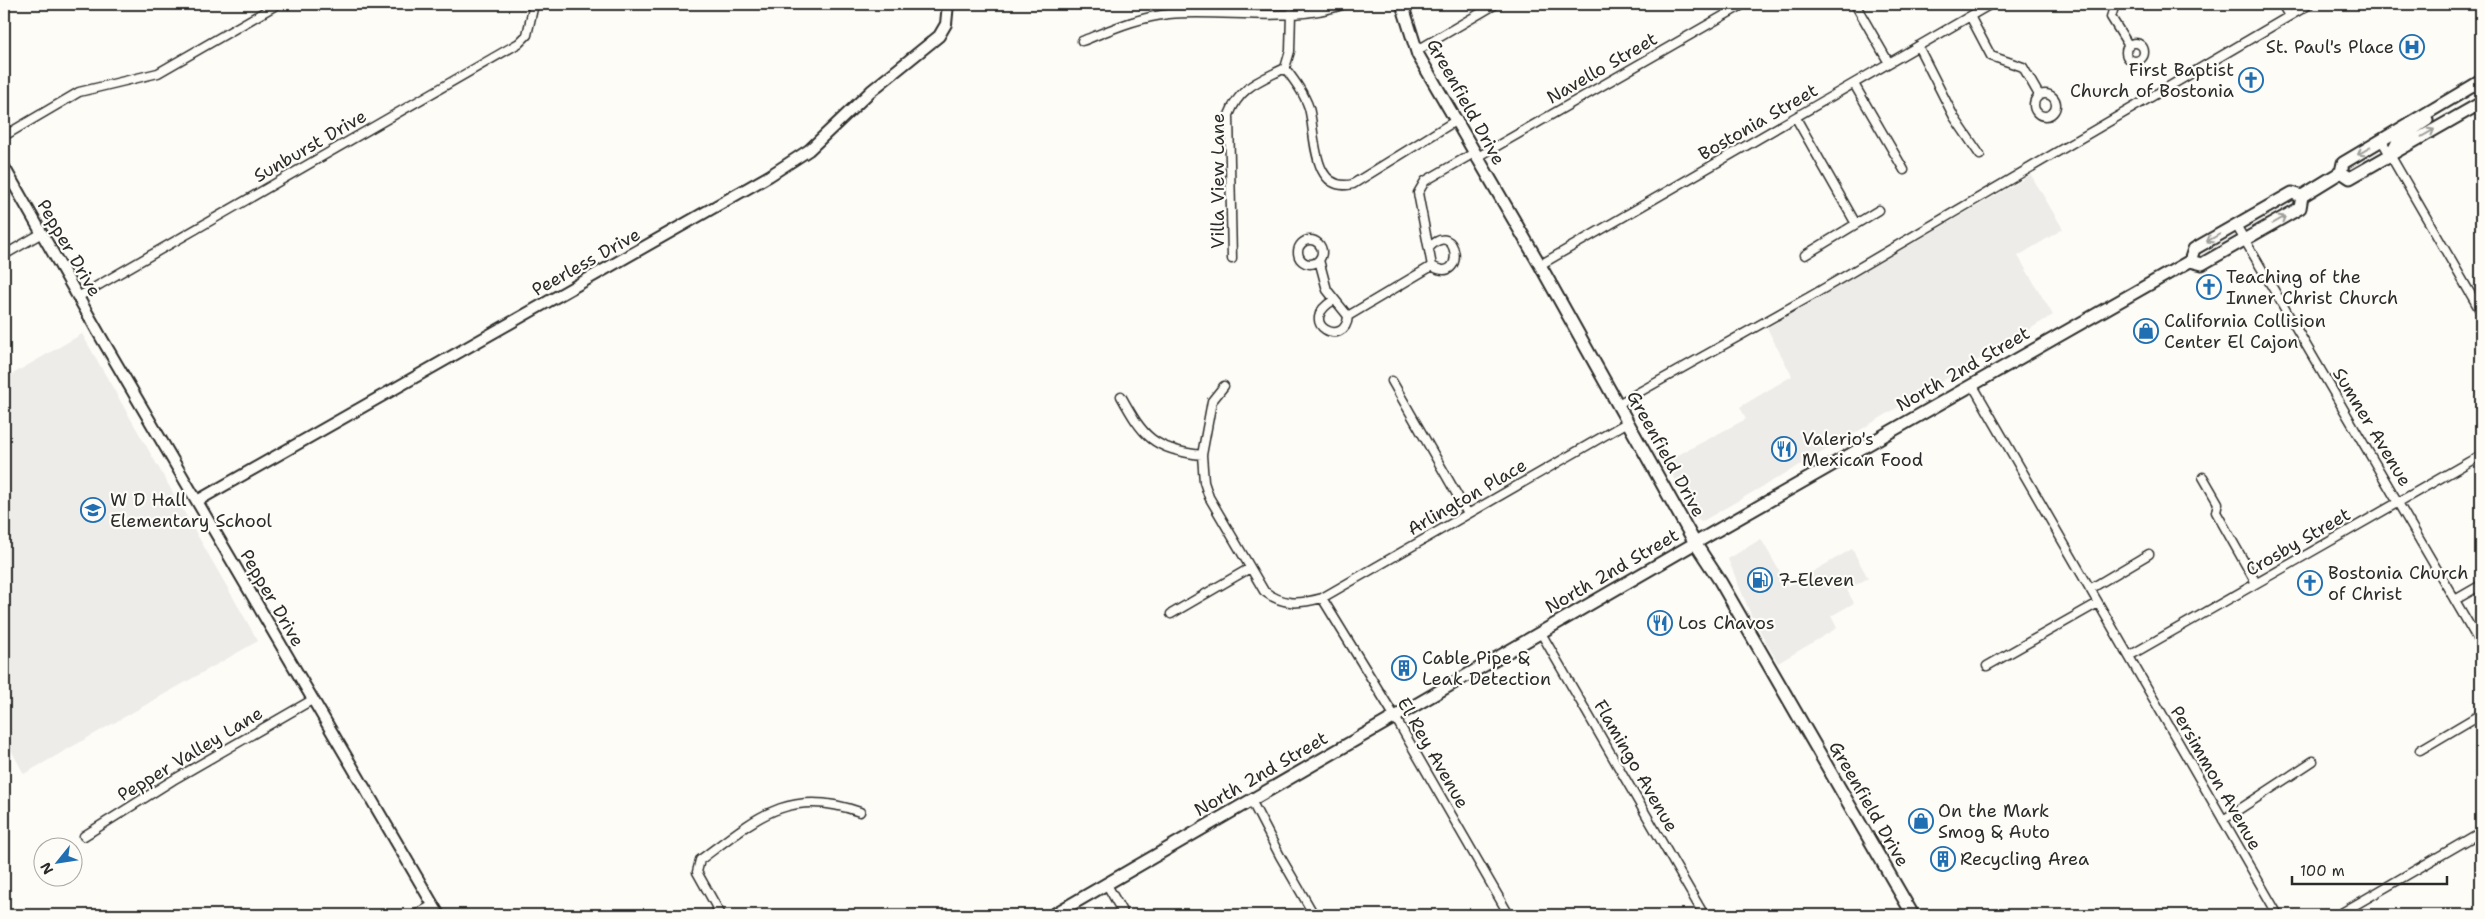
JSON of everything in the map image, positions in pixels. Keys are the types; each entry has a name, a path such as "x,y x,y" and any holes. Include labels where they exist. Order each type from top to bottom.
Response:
{"main road":[{"name":"Greenfield Drive","path":"1402,4 1416,51 1455,121 1540,265 1695,543 1724,588 1913,915"},
{"name":"North 2nd Street","path":"1053,915 1695,543 2190,261 2194,249 2282,198 2292,193 2302,196 2341,172 2343,163 2481,81"},
{"name":"North 2nd Street","path":"2341,172 2350,178 2481,102"},
{"path":"2390,155 2398,139 2425,122 2439,105"},
{"name":"North 2nd Street","path":"2190,261 2202,264 2300,208 2302,196"},
{"path":"2245,239 2253,224 2271,213 2282,198"}],"street":[{"path":"4,136 79,92 158,73 278,4"},
{"name":"Sunburst Drive","path":"78,297 519,43 527,35 534,4"},
{"name":"Peerless Drive","path":"196,501 243,472 336,423 724,203 809,150 871,91 939,36 946,24 948,4"},
{"path":"1082,41 1130,22 1169,14 1291,13 1328,9 1345,4"},
{"path":"1416,51 1496,4"},
{"name":"Navello Street","path":"1429,248 1418,193 1421,185 1744,4"},
{"path":"1855,4 1889,63"},
{"name":"Bostonia Street","path":"1540,265 1991,4"},
{"path":"2115,4 2111,17 2129,46"},
{"path":"2282,4 2289,16"},
{"path":"1618,404 1811,296 2310,4"},
{"path":"1291,13 1290,51 1285,68 1308,106 1313,144 1324,175 1335,184 1344,186 1353,184 1455,121"},
{"path":"1970,16 1991,56 2023,68 2039,95"},
{"path":"1918,46 1954,117 1980,155"},
{"name":"Villa View Lane","path":"1232,259 1229,115 1234,102 1244,89 1285,68"},
{"path":"1854,84 1904,170"},
{"path":"1796,118 1856,224"},
{"path":"2382,140 2481,312"},
{"name":"Pepper Drive","path":"4,167 196,501 439,915"},
{"path":"1805,255 1880,210"},
{"name":"Sumner Avenue","path":"2236,225 2481,645"},
{"path":"4,256 42,233"},
{"path":"1437,241 1446,241 1453,246 1456,254 1454,262 1448,268 1440,270 1432,266 1429,248 1437,241"},
{"path":"1319,260 1327,290 1348,316"},
{"path":"1334,300 1323,306 1319,314 1319,322 1323,328 1331,332 1340,331 1346,325 1348,316 1432,266"},
{"path":"1392,381 1468,514"},
{"path":"1972,384 2098,603 1986,666"},
{"path":"1224,386 1212,401 1202,455 1204,482 1209,498 1264,591 1272,597 1300,604 1322,598"},
{"path":"1121,396 1139,429 1160,446 1182,453 1202,455"},
{"name":"Arlington Place","path":"1322,598 1628,422"},
{"name":"Crosby Street","path":"2129,656 2481,455"},
{"path":"2203,477 2218,503 2216,512 2256,583"},
{"path":"2090,589 2149,554"},
{"path":"1171,614 1250,568"},
{"path":"2455,600 2481,585"},
{"name":"El Rey Avenue","path":"1322,598 1395,717 1509,915"},
{"name":"Persimmon Avenue","path":"2098,603 2278,915"},
{"name":"Flamingo Avenue","path":"1541,633 1704,915"},
{"name":"Pepper Valley Lane","path":"84,836 173,780 312,700"},
{"path":"2420,750 2481,714"},
{"path":"2222,820 2313,761"},
{"path":"1251,800 1314,915"},
{"path":"721,915 696,872 700,860 759,816 776,809 809,801 840,805 860,812"},
{"path":"2338,915 2481,832"},
{"path":"1106,884 1124,915"},
{"path":"415,915 433,905"}],"shaded area":[{"path":"2031,175 2063,229 2018,256 2053,315 1701,522 1696,518 1665,462 1746,419 1740,407 1792,376 1767,328"},
{"name":"W D Hall Elementary School","path":"82,334 258,641 24,774 4,737 4,379"},
{"path":"1761,539 1788,586 1852,549 1868,578 1847,590 1854,603 1831,616 1837,628 1778,663 1751,615 1728,559"}],"place":[{"name":"St. Paul's Place","path":"2412,47"},
{"name":"First Baptist Church of Bostonia","path":"2251,80"},
{"name":"Teaching of the Inner Christ Church","path":"2209,287"},
{"name":"California Collision Center El Cajon","path":"2146,331"},
{"name":"Valerio's Mexican Food","path":"1784,449"},
{"name":"W D Hall Elementary School","path":"93,510"},
{"name":"7-Eleven","path":"1760,580"},
{"name":"Bostonia Church of Christ","path":"2310,583"},
{"name":"Los Chavos","path":"1660,623"},
{"name":"Cable Pipe & Leak Detection","path":"1404,668"},
{"name":"On the Mark Smog & Auto","path":"1921,821"},
{"name":"Recycling Area","path":"1943,859"}]}
